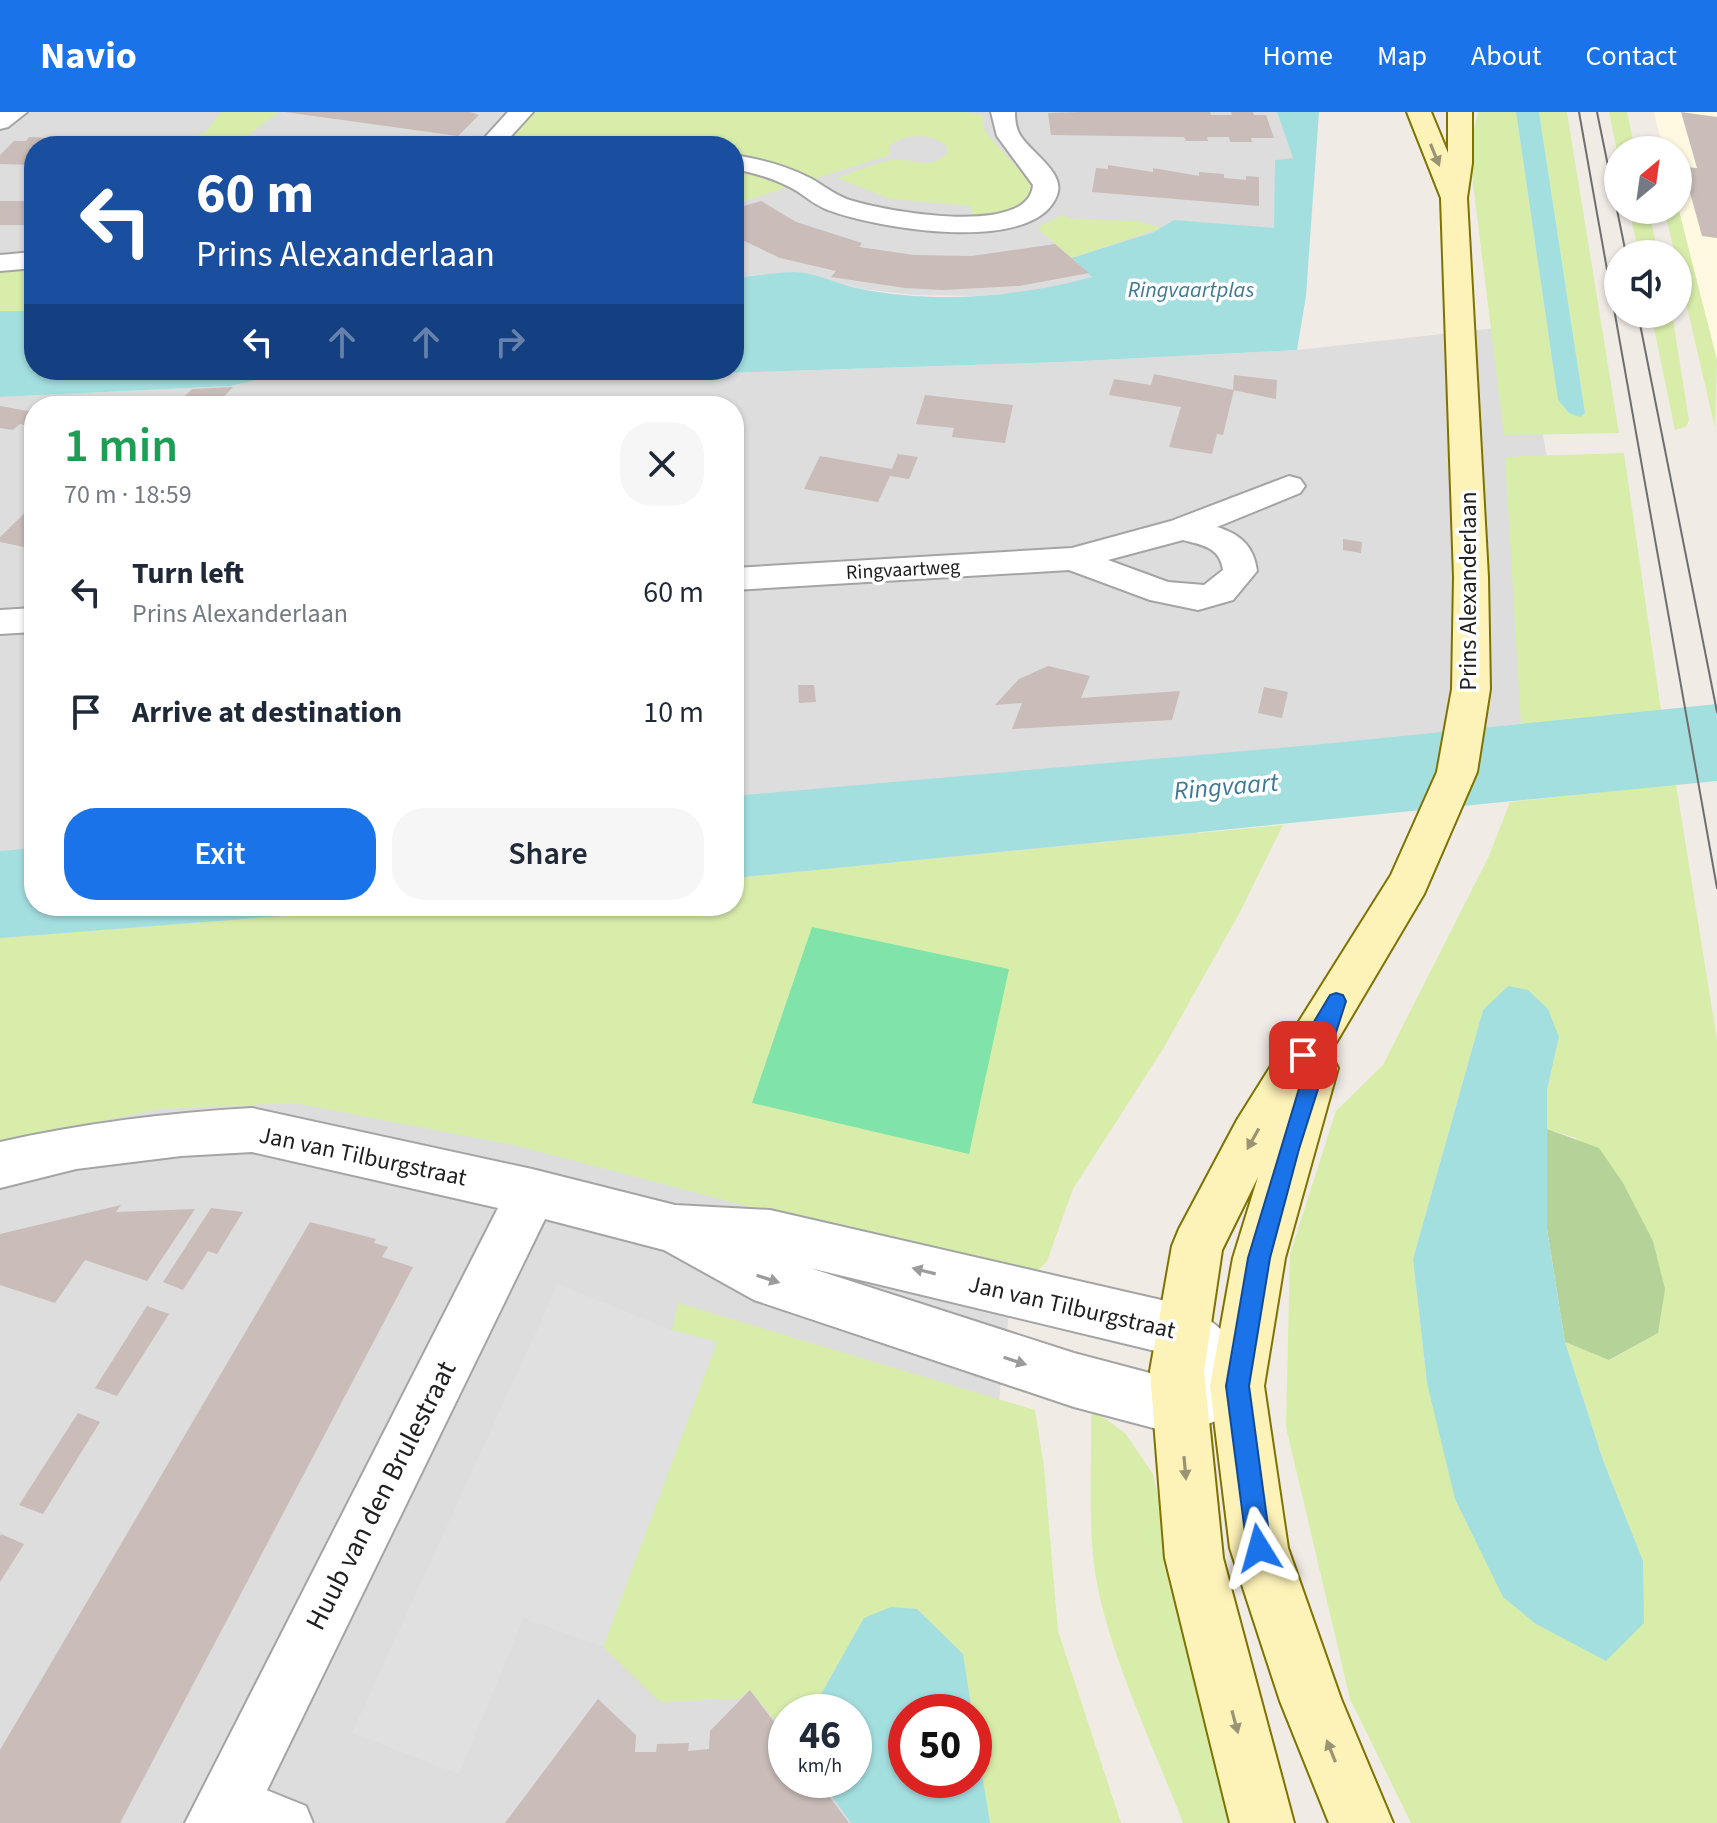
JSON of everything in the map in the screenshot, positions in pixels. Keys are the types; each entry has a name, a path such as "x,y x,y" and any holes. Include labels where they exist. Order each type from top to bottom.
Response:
{"main road":[{"name":"Prins Alexanderlaan","path":"1419,112 1454,198"},
{"name":"Prins Alexanderlaan","path":"1262,1823 1194,1558 1177,1371 1197,1246 1254,1136 1409,882 1457,772 1471,689 1471,577 1454,198 1460,163 1460,112"},
{"name":"Prins Alexanderlaan","path":"1336,1001 1289,1149 1259,1258 1237,1386 1259,1548 1311,1701 1361,1823"}],"street":[{"path":"0,122 15,112"},
{"path":"498,136 521,112"},
{"path":"744,163 757,165 801,184 837,205 883,219 941,225 992,223 1029,211 1042,202 1047,191 1045,179 1008,137 1001,124 1003,112"},
{"path":"0,263 24,261"},
{"name":"Ringvaartweg","path":"744,578 1072,559 1183,529 1289,486"},
{"name":"Ringvaartweg","path":"1072,559 1185,598 1211,596 1231,583 1240,571 1238,556 1223,540 1183,529"},
{"path":"0,622 24,621"},
{"name":"Jan van Tilburgstraat","path":"0,1165 76,1147 181,1134 252,1130 532,1192 675,1229 770,1234 1183,1331 1237,1386"},
{"name":"Huub van den Brulestraat","path":"223,1811 532,1192"},
{"name":"Jan van Tilburgstraat","path":"675,1229 754,1275 1074,1380 1180,1408"},
{"path":"1180,1408 1237,1386"}],"lane":[{"name":"Huub van den Brulestraat","path":"223,1811 289,1823"}],"shaded area":[{"path":"0,112 1277,112 1294,159 1275,160 1275,228 1154,232 1073,259 1093,277 1039,291 979,296 914,295 861,289 797,272 744,276 744,136 24,136 24,311 0,311"},
{"path":"1654,112 1717,112 1717,360 1692,262 1692,240 1686,240 1682,224 1692,224 1692,136 1660,136"},
{"path":"1523,325 1600,750 1232,772 1030,1124 994,1446 1082,1823 0,1823 0,397 231,386 256,380 744,380 744,372 1063,362 1297,350"},
{"path":"558,1284 672,1330 717,1342 603,1647 524,1618 459,1774 352,1733"}],"green space":[{"path":"221,112 279,112 247,136 195,136 206,132"},
{"path":"535,112 966,112 982,115 985,132 1032,184 1026,202 1019,208 973,219 971,206 891,199 837,178 892,160 933,162 947,153 947,147 941,142 926,137 903,139 889,146 890,155 807,181 744,159 744,136 512,136"},
{"path":"1478,112 1516,112 1558,400 1580,417 1585,413 1539,112 1567,112 1619,433 1504,435 1469,151"},
{"path":"1609,112 1627,112 1632,136 1614,136"},
{"path":"744,168 793,185 744,202"},
{"path":"1062,215 1071,219 1139,221 1161,228 1072,258 1037,228"},
{"path":"1632,224 1652,224 1655,240 1636,240"},
{"path":"1668,224 1682,224 1686,240 1672,240"},
{"path":"1692,262 1717,360 1715,428 1692,328"},
{"path":"24,268 24,311 0,311 0,269"},
{"path":"1654,328 1674,328 1689,420 1686,427 1675,430"},
{"path":"1624,453 1661,710 1521,724 1505,457"},
{"path":"1676,784 1717,1040 1717,1823 1411,1823 1350,1699 1286,1427 1290,1254 1336,1111 1383,1065 1489,856 1510,802","holes":["1483,1010 1559,1037 1547,1090 1547,1129 1576,1138 1658,1333 1610,1360 1565,1342 1603,1460 1643,1561 1427,1383 1413,1259"]},
{"path":"1283,825 1240,912 1163,1049 1073,1189 1047,1261 1030,1280 518,1146 295,1103 159,1109 0,1143 0,938 280,916 744,916 744,877"},
{"path":"812,927 1009,969 969,1154 752,1103"},
{"path":"1547,1129 1599,1148 1623,1183 1653,1241 1665,1289 1658,1333 1609,1360 1565,1342 1547,1229"},
{"path":"678,1303 1035,1410 1044,1467 1058,1631 1121,1823 990,1823 986,1798 992,1798 992,1694 969,1694 963,1654 917,1609 864,1618 821,1694 768,1694 768,1712 750,1690 739,1699 660,1702 603,1647 717,1342 672,1330"},
{"path":"1096,1412 1125,1433 1153,1474 1198,1663 1249,1823 1183,1823 1127,1683 1107,1626 1093,1553 1091,1415"}],"water":[{"name":"Ringvaartplas","path":"1277,112 1319,112 1306,296 1297,350 1063,362 744,372 744,276 795,272 890,294 948,297 1006,294 1064,284 1092,277 1072,258 1154,232 1174,220 1274,228 1275,160 1293,158"},
{"path":"1516,112 1539,112 1585,413 1580,417 1569,413 1558,400"},
{"path":"0,311 24,311 24,380 256,380 231,386 0,397"},
{"name":"Ringvaart","path":"1717,704 1717,781 744,877 744,795 1323,744"},
{"path":"24,849 24,916 280,916 0,938 0,851"},
{"path":"1508,986 1528,990 1548,1009 1559,1037 1547,1090 1547,1229 1565,1342 1603,1460 1643,1561 1644,1623 1606,1661 1536,1624 1503,1597 1455,1499 1427,1383 1413,1259 1483,1010"},
{"path":"891,1607 917,1609 963,1654 969,1694 888,1694 888,1798 986,1798 990,1823 851,1823 833,1798 872,1798 872,1694 821,1694 864,1618"}],"building":[{"path":"285,112 470,112 479,115 458,136"},
{"path":"1210,112 1211,115 1232,115 1231,112 1253,112 1254,115 1266,115 1274,138 1230,142 1229,137 1186,141 1184,137 1051,135 1048,113"},
{"path":"1681,112 1717,117 1717,238 1702,236 1692,200 1692,168 1697,168 1692,136 1688,136"},
{"path":"14,141 24,141 24,165 0,164 0,155"},
{"path":"1108,165 1153,172 1153,168 1199,176 1199,172 1224,174 1224,178 1246,180 1246,176 1259,177 1259,206 1092,192 1096,168 1108,169"},
{"path":"0,201 24,201 24,225 0,225"},
{"path":"761,201 796,222 862,243 859,247 914,255 972,256 1055,244 1089,273 1019,286 943,290 831,277 836,271 780,258 744,241 744,206"},
{"path":"1154,374 1234,390 1223,435 1217,434 1212,454 1169,447 1181,407 1109,395 1114,379 1151,385"},
{"path":"1234,375 1277,380 1276,399 1233,390"},
{"path":"233,387 224,396 185,396 192,389"},
{"path":"925,395 1013,405 1005,443 952,437 954,428 916,424"},
{"path":"0,406 24,410 24,425 20,424 13,430 0,428"},
{"path":"898,454 918,457 909,479 890,476 878,502 804,489 820,456 892,469"},
{"path":"24,514 24,547 0,542 0,537"},
{"path":"1343,539 1362,542 1361,553 1343,550"},
{"path":"1048,666 1090,676 1081,698 1180,691 1172,720 1012,729 1022,703 995,705 1019,679"},
{"path":"798,685 814,685 816,702 799,703"},
{"path":"1264,687 1288,692 1282,718 1258,713"},
{"path":"121,1205 116,1212 195,1209 147,1281 85,1260 55,1303 0,1285 0,1234"},
{"path":"211,1208 243,1212 217,1254 208,1251 183,1290 163,1282"},
{"path":"310,1222 376,1239 374,1243 388,1247 382,1257 413,1267 120,1823 0,1823 0,1750"},
{"path":"147,1306 169,1314 117,1396 95,1388"},
{"path":"78,1413 100,1422 43,1514 19,1505"},
{"path":"0,1536 24,1544 0,1582"},
{"path":"750,1690 768,1714 768,1798 830,1798 849,1823 505,1823 598,1699 636,1735 635,1752 656,1752 657,1744 689,1743 688,1751 709,1749 710,1731"}],"tram line":[{"path":"1579,112 1717,888"},
{"path":"1597,112 1623,240"},
{"path":"1641,328 1717,712"}],"route":[{"path":"1259,1548 1237,1386 1259,1258 1289,1149 1336,1001 1303,1055"}]}
